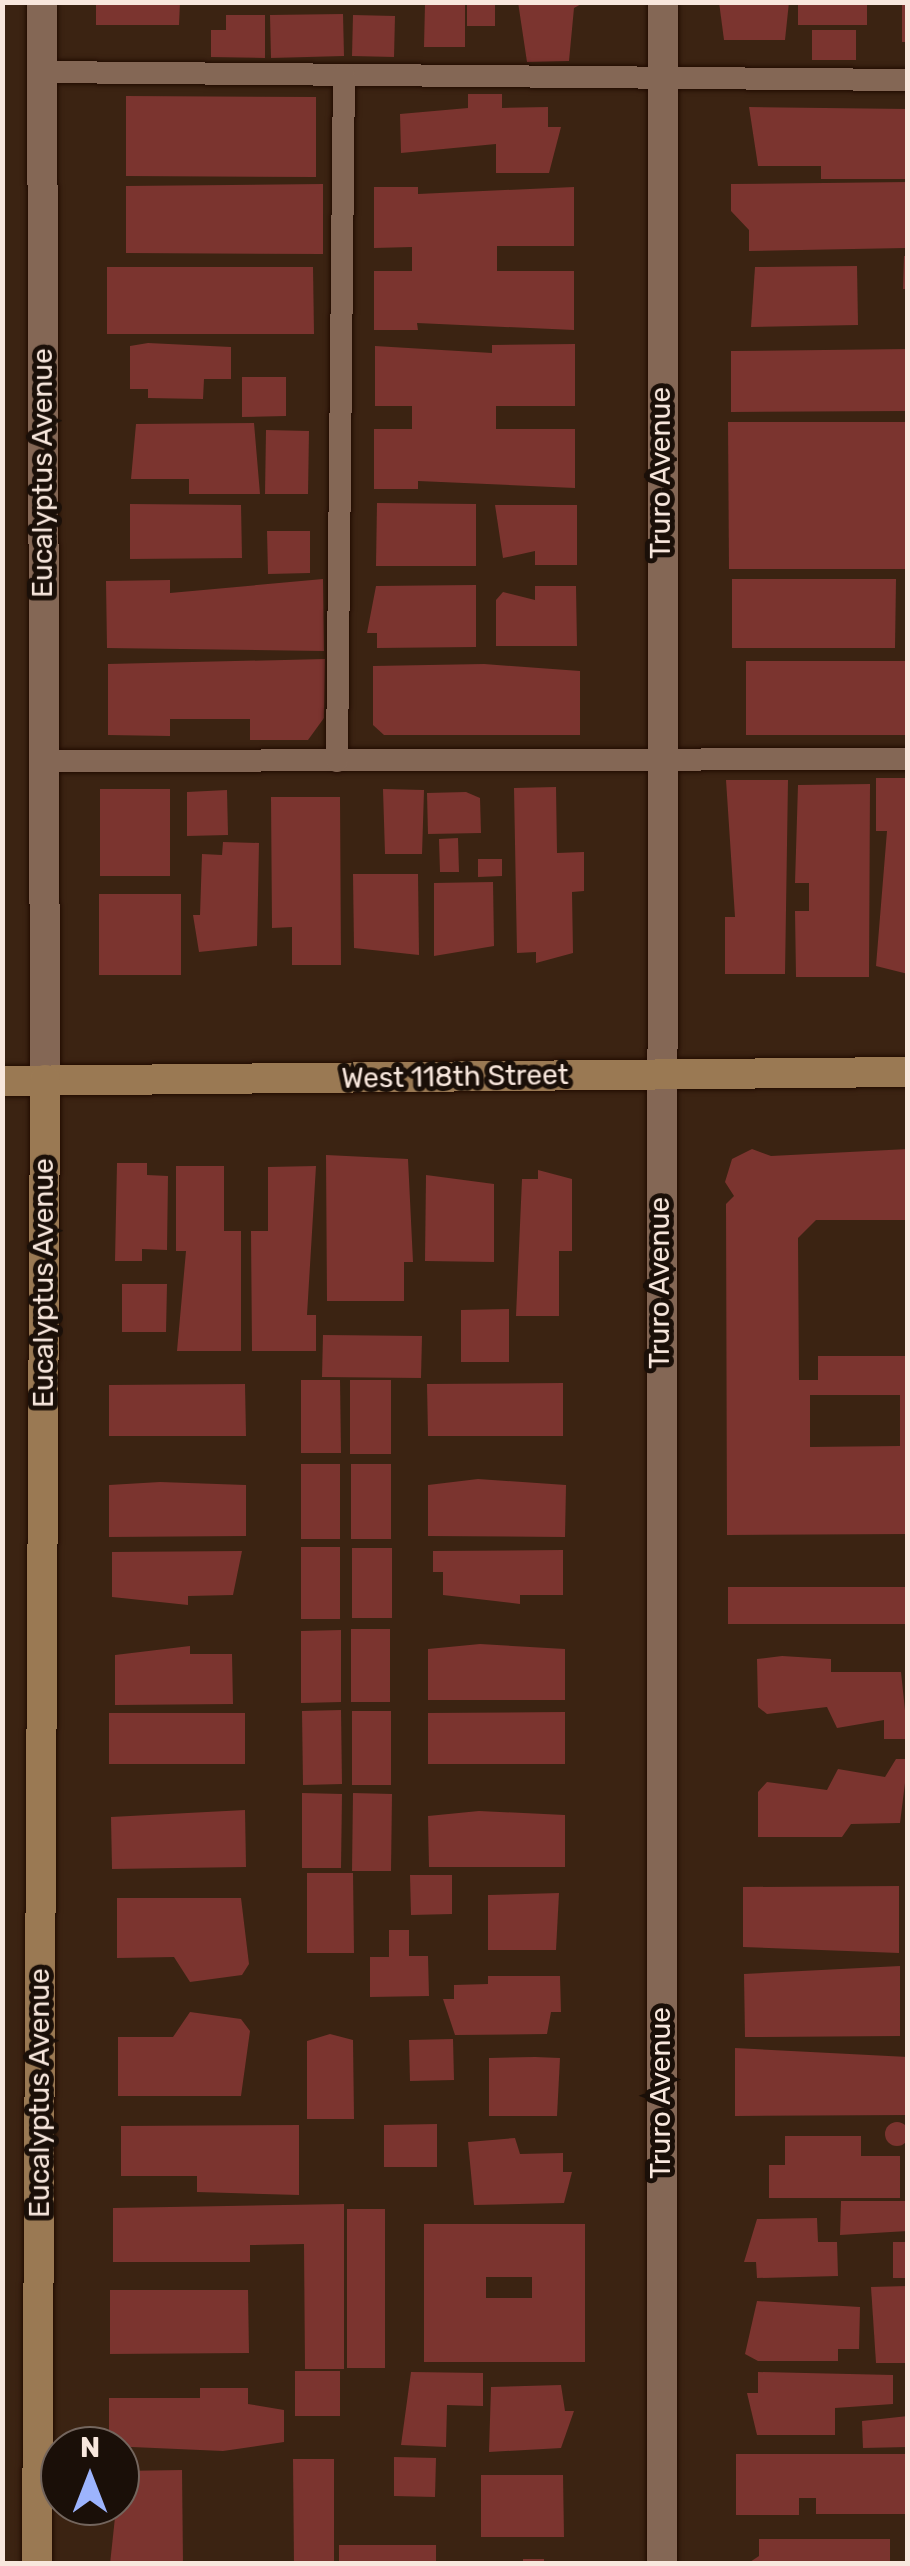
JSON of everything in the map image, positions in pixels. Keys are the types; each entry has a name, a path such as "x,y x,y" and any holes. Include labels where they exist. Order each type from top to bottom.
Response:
{"street":[{"name":"Eucalyptus Avenue","path":"38,2564 44,1080 42,2"},
{"name":"Truro Avenue","path":"662,2 662,2564"},
{"name":"West 118th Street","path":"2,1080 908,1072"}],"lane":[{"path":"42,72 908,80"},
{"path":"337,761 344,75"},
{"path":"44,762 908,760"}],"building":[{"path":"96,2 180,2 179,25 96,25"},
{"path":"467,2 495,2 495,26 467,26"},
{"path":"518,2 585,2 574,8 569,61 527,62"},
{"path":"719,2 789,2 785,40 724,40"},
{"path":"798,2 867,2 867,25 798,25"},
{"path":"902,2 908,2 908,42 902,42"},
{"path":"425,4 465,4 465,47 424,47"},
{"path":"343,14 344,56 271,58 270,15"},
{"path":"226,15 265,15 265,58 211,57 211,30 226,30"},
{"path":"353,15 395,16 394,57 352,56"},
{"path":"812,30 856,30 856,60 812,60"},
{"path":"468,94 502,94 502,108 548,107 548,127 561,127 549,173 496,173 496,144 401,153 400,114 468,108"},
{"path":"126,96 316,97 316,177 126,176"},
{"path":"749,107 908,109 908,179 821,179 821,166 758,166"},
{"path":"908,182 905,248 749,251 749,230 731,211 731,184"},
{"path":"323,184 323,254 126,253 126,186"},
{"path":"374,187 418,187 418,194 574,187 574,246 497,246 497,271 574,271 574,330 417,323 418,330 374,330 374,271 412,271 412,247 374,248"},
{"path":"904,256 908,256 908,289 903,289"},
{"path":"857,266 858,325 751,327 755,267"},
{"path":"107,267 313,267 314,334 107,334"},
{"path":"148,343 231,347 231,379 204,379 203,399 148,398 148,389 130,389 130,346"},
{"path":"575,344 575,406 496,406 496,429 575,429 575,488 418,481 418,489 374,489 374,429 412,429 412,406 375,406 375,346 492,353 492,345"},
{"path":"908,349 908,411 731,412 731,351"},
{"path":"242,377 286,377 286,416 242,417"},
{"path":"728,422 908,422 908,569 729,569"},
{"path":"254,423 260,494 189,494 189,479 131,479 136,424"},
{"path":"266,430 309,431 308,494 265,494"},
{"path":"377,503 476,504 476,566 376,566"},
{"path":"130,504 241,505 242,558 130,559"},
{"path":"495,505 577,505 577,565 535,565 535,551 503,558"},
{"path":"267,531 310,531 310,573 268,574"},
{"path":"323,579 324,651 107,648 106,581 170,580 170,593"},
{"path":"732,579 896,579 895,648 732,648"},
{"path":"476,585 476,647 377,648 377,633 367,633 376,586"},
{"path":"535,586 576,586 577,646 496,646 496,600 503,592 535,600"},
{"path":"325,659 324,718 308,740 250,740 250,719 170,719 170,736 108,735 108,664"},
{"path":"746,661 908,661 908,735 746,735"},
{"path":"484,664 580,671 580,735 384,735 373,725 373,666"},
{"path":"876,778 908,778 908,974 876,966 887,831 876,831"},
{"path":"726,780 788,780 785,974 725,974 725,917 735,917"},
{"path":"870,784 869,977 796,977 795,911 809,911 809,883 795,883 798,785"},
{"path":"556,787 557,853 584,852 584,891 572,892 573,953 536,963 536,952 517,953 514,788"},
{"path":"100,789 170,789 170,876 100,876"},
{"path":"383,789 424,790 422,854 385,854"},
{"path":"227,790 228,835 187,836 187,792"},
{"path":"466,792 480,798 481,833 428,834 427,793"},
{"path":"271,797 340,797 341,965 292,965 292,927 272,928"},
{"path":"458,838 459,872 440,872 439,839"},
{"path":"223,842 259,843 257,946 199,952 193,915 200,915 202,854 222,855"},
{"path":"478,859 502,859 502,876 478,877"},
{"path":"353,874 418,874 419,955 354,948"},
{"path":"493,882 494,946 434,956 434,883"},
{"path":"99,894 181,894 181,975 99,975"},
{"path":"752,1149 771,1156 908,1149 908,1220 816,1220 798,1238 799,1380 818,1380 818,1356 908,1356 908,1534 727,1535 726,1204 734,1196 725,1182 732,1159","holes":["810,1395 900,1395 900,1446 810,1447"]},
{"path":"326,1155 408,1159 413,1262 404,1262 404,1301 327,1301"},
{"path":"117,1163 147,1163 147,1175 168,1176 167,1250 142,1249 142,1261 115,1261"},
{"path":"176,1166 224,1166 224,1231 241,1231 241,1351 177,1351 186,1251 176,1251"},
{"path":"316,1166 307,1315 316,1315 316,1351 252,1351 251,1231 268,1231 268,1167"},
{"path":"538,1170 572,1179 572,1251 559,1251 559,1316 516,1316 522,1179 538,1179"},
{"path":"426,1175 494,1184 494,1262 425,1261"},
{"path":"122,1284 167,1284 166,1332 122,1332"},
{"path":"509,1309 509,1362 461,1362 461,1310"},
{"path":"323,1335 422,1336 421,1378 322,1377"},
{"path":"301,1380 340,1380 341,1453 301,1453"},
{"path":"350,1380 391,1380 391,1454 350,1454"},
{"path":"563,1383 563,1436 428,1436 427,1384"},
{"path":"245,1384 246,1436 109,1436 109,1385"},
{"path":"301,1464 340,1464 340,1539 301,1539"},
{"path":"351,1464 391,1464 391,1539 351,1539"},
{"path":"478,1479 566,1485 565,1537 428,1536 428,1485"},
{"path":"109,1485 246,1485 246,1536 109,1537"},
{"path":"301,1547 340,1547 340,1619 301,1619"},
{"path":"352,1548 392,1548 392,1618 352,1618"},
{"path":"563,1550 563,1595 520,1595 520,1604 443,1595 443,1572 433,1572 433,1551"},
{"path":"242,1551 233,1595 188,1596 188,1605 112,1597 112,1552"},
{"path":"728,1587 908,1587 908,1624 728,1624"},
{"path":"351,1629 390,1629 390,1702 351,1702"},
{"path":"341,1630 341,1702 301,1703 301,1631"},
{"path":"480,1644 565,1649 565,1700 428,1700 428,1649"},
{"path":"190,1646 190,1654 232,1654 233,1704 115,1705 115,1655"},
{"path":"757,1659 831,1659 831,1672 901,1672 908,1739 884,1739 884,1720 837,1728 827,1707 767,1714 758,1707"},
{"path":"341,1710 342,1784 303,1785 302,1711"},
{"path":"352,1711 391,1711 391,1785 352,1785"},
{"path":"565,1712 565,1764 428,1764 428,1713"},
{"path":"109,1713 245,1713 245,1764 109,1764"},
{"path":"896,1759 908,1759 900,1823 851,1824 842,1837 758,1837 758,1792 767,1782 827,1790 838,1769 885,1777"},
{"path":"302,1793 342,1794 341,1868 302,1868"},
{"path":"353,1793 392,1794 391,1871 352,1871"},
{"path":"245,1810 246,1867 112,1869 111,1817"},
{"path":"479,1811 565,1815 565,1867 429,1867 428,1816"},
{"path":"307,1873 353,1873 354,1953 307,1953"},
{"path":"410,1875 452,1875 452,1914 411,1915"},
{"path":"899,1886 899,1953 743,1947 743,1887"},
{"path":"559,1893 556,1950 488,1950 488,1895"},
{"path":"117,1898 241,1898 249,1964 242,1975 190,1982 174,1957 117,1958"},
{"path":"389,1930 409,1930 409,1956 428,1956 429,1996 370,1997 370,1957 389,1957"},
{"path":"900,1966 900,2036 745,2037 744,1974"},
{"path":"488,1976 560,1976 561,2012 551,2012 547,2034 455,2035 443,1999 454,1999 454,1985 488,1984"},
{"path":"190,2012 241,2019 250,2031 241,2096 118,2096 118,2037 173,2037"},
{"path":"330,2034 353,2040 354,2119 307,2119 307,2041"},
{"path":"453,2039 454,2080 410,2081 409,2040"},
{"path":"735,2048 908,2057 908,2115 735,2116"},
{"path":"489,2058 560,2058 557,2116 489,2116"},
{"path":"892,2122 902,2122 909,2134 902,2146 892,2146 885,2139 885,2129"},
{"path":"437,2124 437,2167 384,2167 384,2125"},
{"path":"299,2125 299,2195 197,2192 197,2176 121,2176 121,2126"},
{"path":"785,2136 861,2136 861,2156 900,2156 900,2198 769,2198 769,2165 785,2165"},
{"path":"515,2138 520,2154 563,2153 563,2172 572,2172 564,2203 474,2205 468,2142"},
{"path":"841,2201 908,2201 908,2231 840,2235"},
{"path":"344,2204 344,2369 305,2369 304,2244 250,2245 250,2262 113,2262 113,2208"},
{"path":"347,2209 385,2209 385,2368 347,2368"},
{"path":"817,2218 818,2242 837,2242 838,2276 757,2278 756,2262 744,2262 757,2219"},
{"path":"424,2224 585,2224 585,2362 424,2362","holes":["486,2277 532,2277 532,2298 486,2298"]},
{"path":"893,2242 908,2242 908,2278 893,2278"},
{"path":"908,2286 908,2363 876,2363 871,2287"},
{"path":"110,2290 248,2290 249,2353 110,2354"},
{"path":"757,2301 860,2307 859,2349 838,2349 838,2361 758,2361 745,2354"},
{"path":"295,2371 340,2371 340,2416 295,2416"},
{"path":"411,2372 483,2373 483,2406 447,2405 446,2447 401,2445"},
{"path":"758,2372 893,2375 893,2404 835,2408 835,2435 757,2435 747,2393 758,2393"},
{"path":"561,2385 565,2411 574,2411 561,2448 489,2452 491,2387"},
{"path":"200,2388 248,2388 248,2404 284,2410 284,2442 223,2451 140,2447 140,2426 109,2426 109,2398 200,2398"},
{"path":"908,2416 908,2447 863,2448 862,2421"},
{"path":"736,2454 908,2454 908,2514 816,2514 816,2498 799,2498 799,2515 736,2515"},
{"path":"394,2457 436,2458 435,2497 394,2496"},
{"path":"293,2459 334,2459 334,2564 294,2564"},
{"path":"182,2470 183,2564 110,2564 114,2526 140,2526 140,2471"},
{"path":"481,2475 563,2475 564,2537 481,2537"},
{"path":"759,2539 890,2539 890,2564 747,2564 759,2556"},
{"path":"339,2545 436,2545 436,2564 339,2564"},
{"path":"523,2559 544,2559 544,2564 523,2564"}]}
